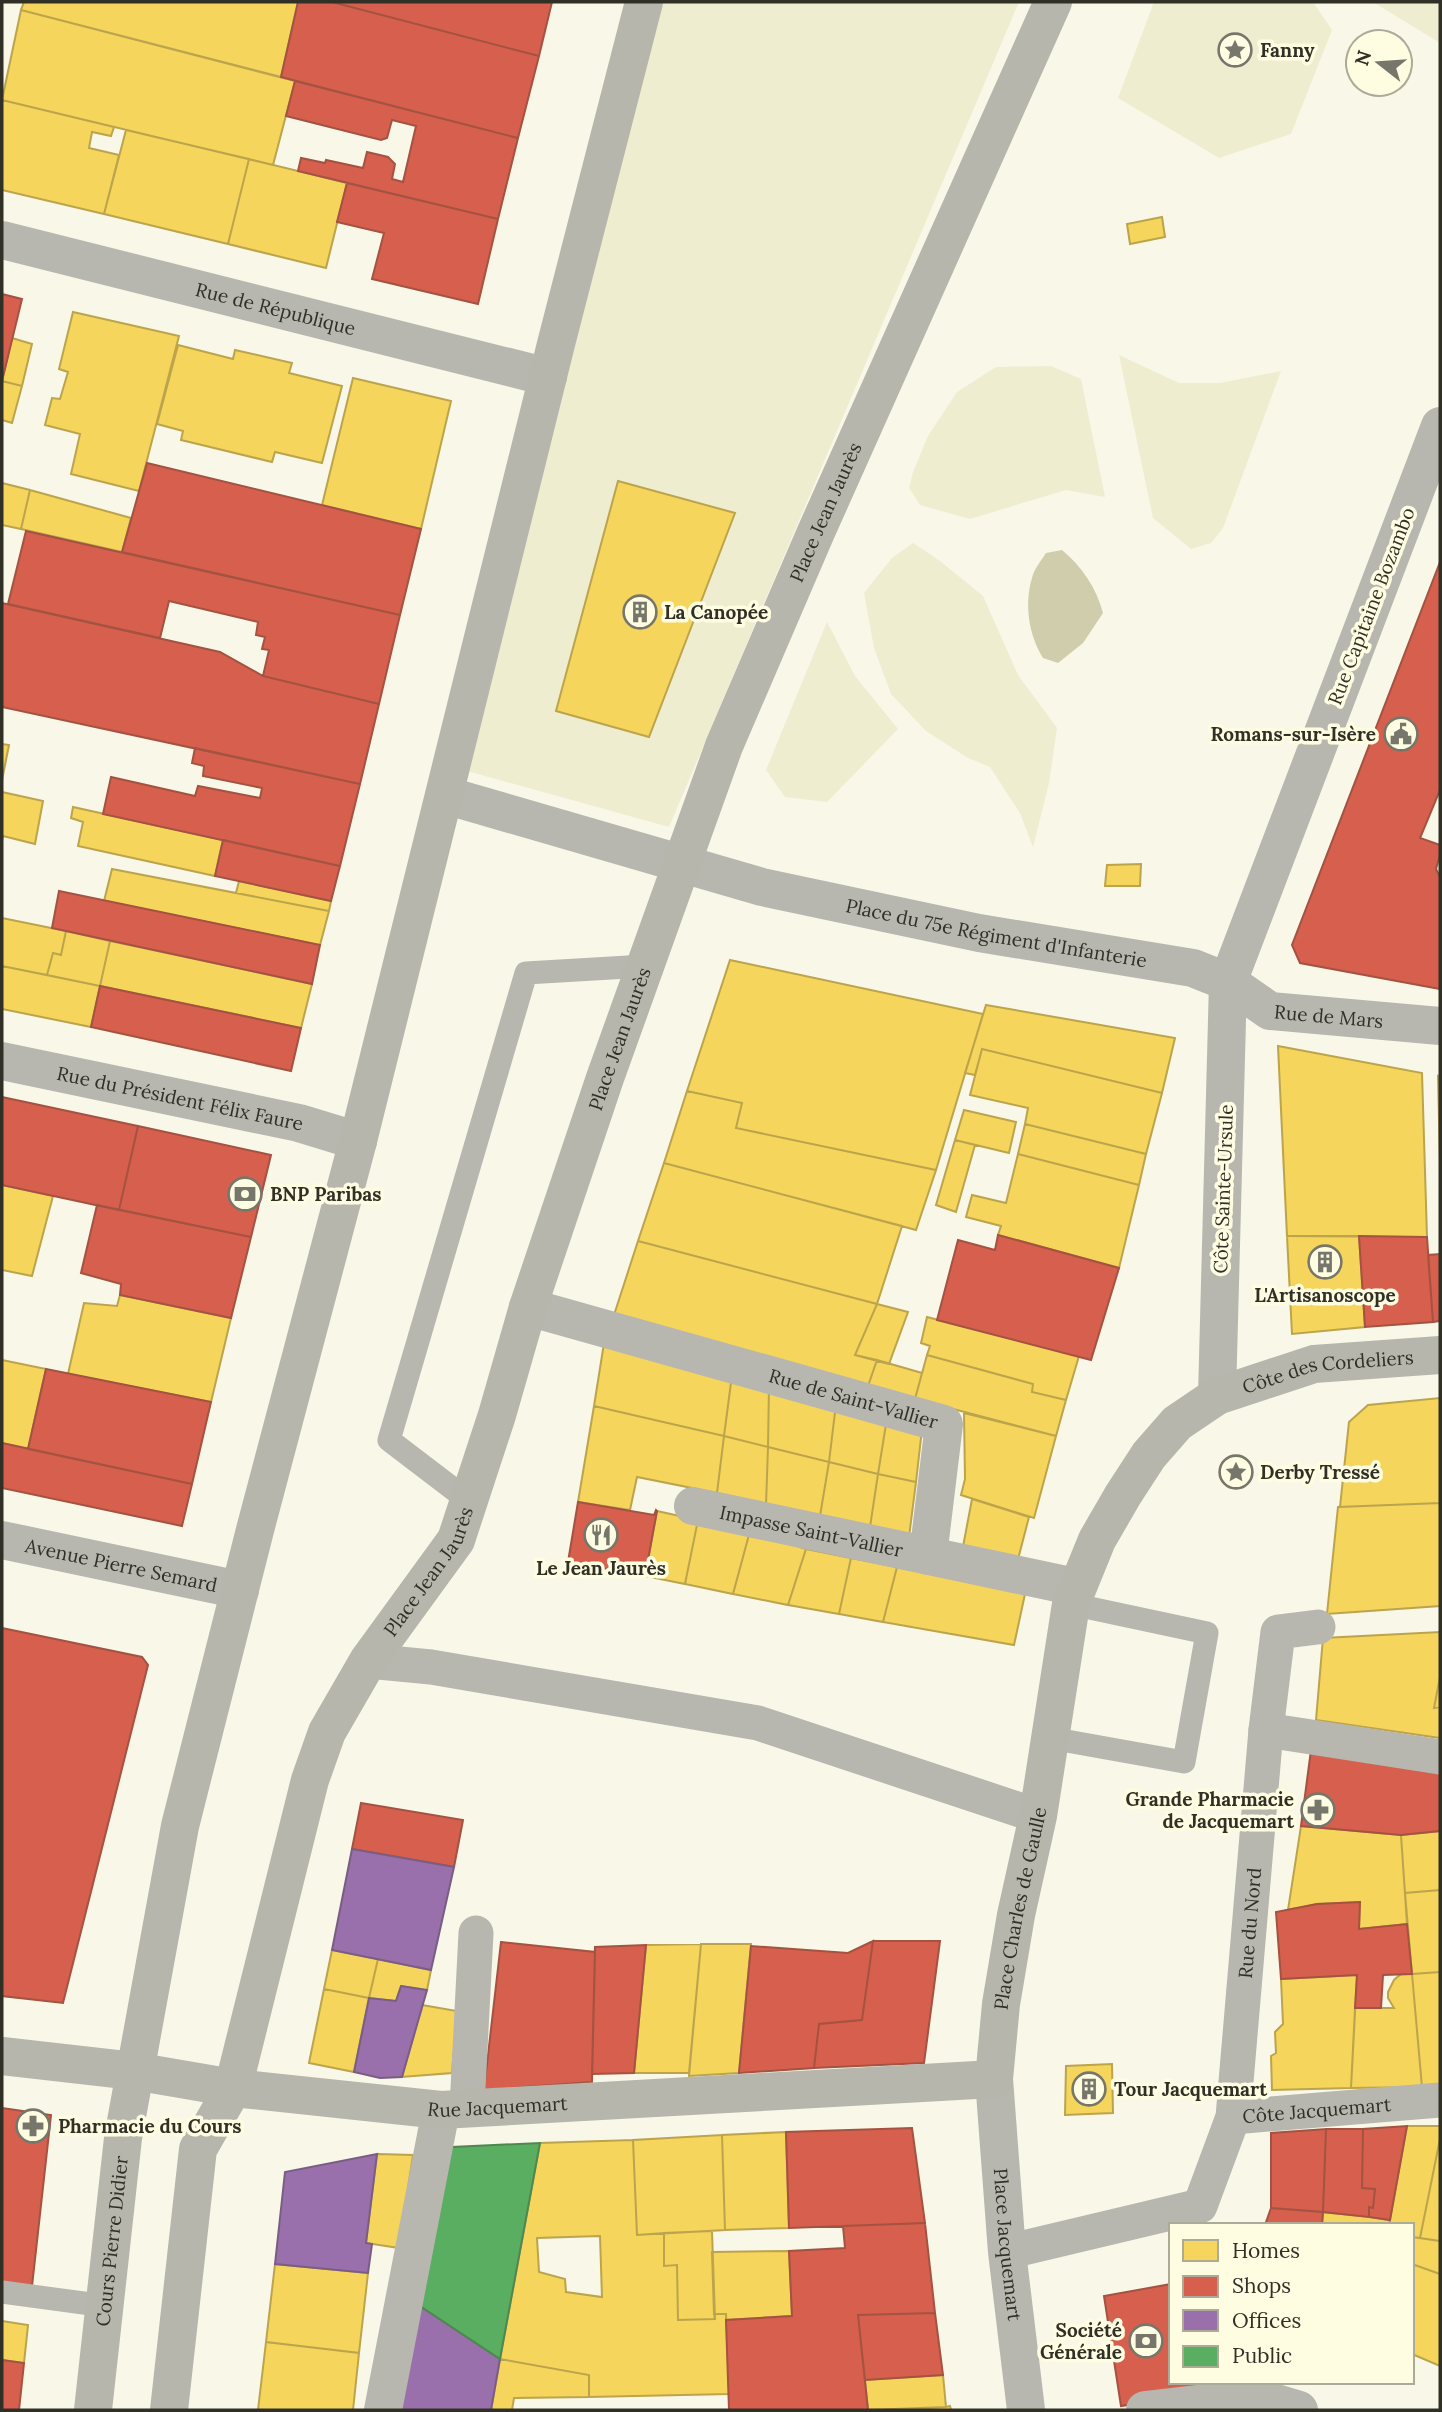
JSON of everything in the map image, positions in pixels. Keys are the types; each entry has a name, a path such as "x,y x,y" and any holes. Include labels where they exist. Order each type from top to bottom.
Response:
{"main road":[{"path":"134,2071 180,1826 358,1141 644,2"},
{"name":"Place Jean Jaurès","path":"233,2088 310,1780 327,1732 368,1661 456,1540 497,1415 528,1307 724,746 805,557 1053,2"},
{"name":"Côte des Cordeliers","path":"1217,1396 1314,1364 1440,1354"},
{"name":"Place Charles de Gaulle","path":"994,2079 1003,1992 1016,1915 1038,1815 1073,1595 1097,1540 1149,1455 1177,1423 1217,1396"},
{"name":"Rue Jacquemart","path":"2,2056 134,2071 233,2088 454,2109 994,2079"},
{"name":"Cours Pierre Didier","path":"93,2410 123,2138 134,2071"},
{"path":"169,2410 198,2149 233,2088"}],"street":[{"name":"Rue de République","path":"2,240 548,377"},
{"name":"Rue Capitaine Bozambo","path":"1228,982 1440,426"},
{"name":"Place du 75e Régiment d'Infanterie","path":"445,795 762,887 979,933 1193,968 1228,982"},
{"name":"Rue de Mars","path":"1228,982 1270,1011 1440,1026"},
{"name":"Côte Sainte-Ursule","path":"1217,1396 1228,982"},
{"name":"Rue du Président Félix Faure","path":"2,1060 299,1123 358,1141"},
{"name":"Rue de Saint-Vallier","path":"528,1307 944,1424 928,1556"},
{"name":"Impasse Saint-Vallier","path":"693,1506 928,1556"},
{"name":"Avenue Pierre Semard","path":"2,1540 240,1590"},
{"path":"928,1556 1073,1595"},
{"name":"Rue du Nord","path":"1233,2117 1266,1730 1278,1632 1318,1627"},
{"path":"368,1661 431,1667 758,1723 1038,1815"},
{"path":"1266,1730 1440,1757"},
{"path":"383,2410 454,2109 476,1933"},
{"name":"Place Jacquemart","path":"994,2079 1007,2252 1026,2410"},
{"name":"Côte Jacquemart","path":"1007,2252 1200,2206 1233,2117 1440,2099"},
{"path":"1145,2410 1256,2397 1300,2410"}],"lane":[{"path":"468,1501 389,1440 526,973 645,966"},
{"path":"1051,1738 1184,1762 1207,1633 1073,1595"},
{"path":"2,2292 106,2306"}],"shaded area":[{"path":"662,2 1019,2 669,827 467,771"},
{"path":"1154,2 1313,2 1332,30 1291,134 1219,158 1118,98"},
{"path":"1373,2 1440,2 1440,43"},
{"path":"1119,355 1179,383 1220,383 1281,371 1223,528 1211,543 1191,549 1153,518"},
{"path":"1051,366 1081,379 1105,497 1066,490 970,519 920,505 909,488 913,472 928,436 957,392 996,367"},
{"path":"913,543 983,596 1018,675 1057,728 1049,783 1033,847 1020,813 990,767 968,758 926,731 891,694 874,648 864,593 892,558"},
{"path":"1062,550 1087,578 1103,613 1083,643 1058,663 1043,658 1038,649 1031,630 1028,599 1033,575 1046,553"},
{"path":"827,622 855,676 898,729 827,802 785,797 766,770"}],"building: Homes":[{"path":"24,2 298,2 281,77 21,10"},
{"path":"21,10 295,81 273,165 2,100"},
{"path":"2,100 114,127 111,136 92,132 89,148 119,155 104,214 2,190"},
{"path":"126,130 249,159 228,244 104,214"},
{"path":"249,159 347,183 326,268 228,244"},
{"path":"1162,217 1165,237 1130,244 1127,224"},
{"path":"73,312 179,336 139,491 71,474 80,434 45,425 52,398 60,399 68,372 59,369"},
{"path":"12,338 32,344 22,386 2,381"},
{"path":"178,345 233,359 235,350 292,363 289,373 342,386 322,463 275,452 272,462 181,440 183,431 157,424"},
{"path":"353,378 451,401 421,529 322,505"},
{"path":"2,381 22,386 12,423 2,420"},
{"name":"La Canopée","path":"618,481 735,513 649,737 556,711"},
{"path":"2,483 30,490 21,529 2,525"},
{"path":"30,490 131,518 122,552 21,529"},
{"path":"2,744 9,745 2,780"},
{"path":"2,792 43,801 35,844 3,836 2,841"},
{"path":"73,807 223,840 215,876 78,846 83,822 71,818"},
{"path":"1141,864 1140,886 1105,886 1107,865"},
{"path":"112,869 329,911 320,945 104,901"},
{"path":"239,881 331,901 329,911 236,893"},
{"path":"2,918 66,931 61,955 53,953 47,975 2,966"},
{"path":"66,931 110,941 100,986 47,975 53,953 61,955"},
{"path":"110,941 312,984 301,1028 100,986"},
{"path":"730,960 983,1014 936,1170 736,1128 742,1103 687,1091"},
{"path":"2,966 100,986 91,1027 2,1009"},
{"path":"986,1005 1175,1038 1162,1093 982,1049 975,1075 965,1073"},
{"path":"1278,1046 1422,1073 1427,1237 1287,1236"},
{"path":"982,1049 1162,1093 1146,1154 1025,1124 1028,1108 970,1095"},
{"path":"1438,1076 1440,1077 1440,1162"},
{"path":"687,1091 742,1103 736,1128 936,1170 916,1230 664,1163"},
{"path":"964,1110 1016,1122 1009,1153 955,1140"},
{"path":"1025,1124 1146,1154 1139,1185 1018,1154"},
{"path":"955,1140 975,1145 956,1212 936,1205"},
{"path":"1018,1154 1139,1185 1119,1268 998,1235 1001,1226 966,1217 972,1195 1006,1203"},
{"path":"664,1163 902,1226 877,1304 638,1241"},
{"path":"2,1185 53,1196 32,1276 2,1270"},
{"name":"L'Artisanoscope","path":"1287,1236 1359,1236 1365,1327 1292,1334"},
{"path":"638,1241 877,1304 855,1355 877,1360 868,1386 614,1315"},
{"path":"120,1295 231,1318 211,1402 68,1374 84,1303 117,1306"},
{"path":"877,1304 908,1312 889,1364 855,1355"},
{"path":"927,1317 1079,1356 1066,1400 1032,1392 1033,1384 927,1355 930,1346 921,1343"},
{"path":"604,1343 732,1375 724,1436 594,1406"},
{"path":"927,1355 1033,1384 1032,1392 1066,1400 1056,1436 915,1399"},
{"path":"2,1360 46,1369 28,1449 2,1443"},
{"path":"877,1360 922,1373 915,1399 868,1386"},
{"path":"732,1375 769,1385 768,1447 724,1436"},
{"path":"769,1385 836,1404 829,1462 768,1447"},
{"path":"1440,1398 1440,1503 1340,1507 1349,1422 1368,1405"},
{"path":"836,1404 887,1418 878,1474 829,1462"},
{"path":"594,1406 724,1436 717,1493 637,1477 630,1510 578,1502"},
{"path":"964,1413 1056,1436 1034,1518 961,1495 965,1479"},
{"path":"887,1418 922,1429 916,1482 878,1474"},
{"path":"724,1436 768,1447 766,1505 717,1493"},
{"path":"768,1447 829,1462 820,1516 766,1505"},
{"path":"829,1462 878,1474 870,1527 820,1516"},
{"path":"878,1474 916,1482 909,1537 870,1527"},
{"path":"972,1499 1029,1517 1016,1567 962,1552"},
{"path":"1440,1503 1440,1606 1327,1614 1338,1507"},
{"path":"657,1511 698,1520 685,1584 645,1576"},
{"path":"698,1520 750,1531 733,1594 685,1584"},
{"path":"750,1531 806,1549 788,1605 733,1594"},
{"path":"806,1549 851,1558 839,1614 788,1605"},
{"path":"851,1558 897,1567 883,1622 839,1614"},
{"path":"897,1567 1025,1594 1014,1645 883,1622"},
{"path":"1440,1632 1440,1677 1434,1708 1440,1707 1440,1738 1316,1720 1323,1638"},
{"path":"1440,1677 1440,1707 1434,1708"},
{"path":"1301,1826 1401,1835 1407,1924 1359,1929 1360,1902 1317,1904 1288,1910"},
{"path":"1440,1831 1440,1890 1405,1893 1401,1835"},
{"path":"1440,1890 1440,1972 1412,1974 1405,1893"},
{"path":"701,1944 689,2073 634,2073 646,1945"},
{"path":"701,1944 751,1944 739,2073 689,2076"},
{"path":"332,1950 378,1959 369,1998 324,1989"},
{"path":"378,1959 431,1970 427,1990 401,1986 396,2001 369,1998"},
{"path":"1440,1972 1440,2088 1422,2087 1412,1974"},
{"path":"1401,1974 1412,1974 1422,2087 1351,2088 1355,2008 1394,2008 1388,1998 1388,1992 1394,1980"},
{"path":"1357,1975 1351,2088 1272,2090 1271,2056 1276,2053 1275,2032 1283,2024 1281,1979"},
{"path":"324,1989 369,1998 354,2072 309,2063"},
{"path":"422,2005 457,2011 452,2073 402,2077"},
{"name":"Tour Jacquemart","path":"1112,2064 1113,2113 1065,2115 1066,2066"},
{"path":"1407,2126 1440,2126 1440,2139 1420,2238 1414,2237 1414,2223 1389,2223"},
{"path":"786,2132 789,2228 725,2230 722,2135"},
{"path":"722,2135 725,2230 637,2235 633,2140"},
{"path":"1440,2139 1440,2241 1420,2238"},
{"path":"633,2140 637,2235 664,2233 664,2266 677,2265 678,2320 715,2319 714,2314 726,2314 729,2394 589,2397 589,2375 500,2359 540,2143","holes":["600,2236 602,2297 566,2292 565,2279 539,2272 537,2238"]},
{"path":"377,2154 413,2155 399,2248 366,2243"},
{"path":"1323,2212 1390,2220 1389,2223 1322,2223"},
{"path":"712,2231 715,2319 678,2320 677,2265 664,2266 664,2233"},
{"path":"1414,2237 1440,2241 1440,2274 1414,2265"},
{"path":"789,2251 792,2316 726,2320 726,2314 714,2314 712,2252"},
{"path":"275,2264 368,2273 359,2353 266,2342"},
{"path":"1414,2265 1440,2274 1440,2366 1414,2355"},
{"path":"2,2321 28,2325 24,2363 2,2360"},
{"path":"266,2342 359,2353 353,2410 258,2410"},
{"path":"500,2359 589,2375 589,2397 514,2398 512,2410 491,2410"},
{"path":"943,2375 946,2407 868,2410 865,2380"},
{"path":"950,2406 951,2410 895,2410 946,2407"}],"building: Shops":[{"path":"298,2 332,2 539,56 518,138 281,77"},
{"path":"332,2 552,2 539,56"},
{"path":"295,81 518,138 498,219 298,171 301,158 363,168 367,152 388,157 395,164 392,179 403,182 416,126 392,120 387,138 381,140 286,116"},
{"path":"347,183 498,219 478,304 372,279 384,233 337,222"},
{"path":"2,294 22,299 2,381"},
{"path":"147,463 421,529 400,615 122,552"},
{"path":"26,531 400,615 379,704 263,676 269,650 262,649 265,637 256,635 258,622 169,601 160,638 8,604"},
{"path":"1440,562 1440,790 1420,838 1440,845 1436,869 1440,877 1440,989 1300,963 1292,945"},
{"path":"2,603 220,652 263,676 379,704 360,784 2,707"},
{"path":"195,748 360,784 340,866 103,814 111,777 195,796 198,786 260,798 262,788 203,776 204,766 192,763"},
{"path":"223,840 340,866 331,901 215,876"},
{"path":"59,891 320,945 312,984 52,928"},
{"path":"100,986 301,1028 291,1071 91,1027"},
{"path":"2,1097 138,1126 119,1210 2,1185"},
{"path":"138,1126 271,1155 251,1237 119,1210"},
{"path":"97,1205 251,1237 231,1318 120,1295 121,1284 81,1273"},
{"path":"998,1235 1119,1268 1091,1360 937,1320 958,1240 995,1250"},
{"path":"1359,1236 1427,1237 1433,1322 1365,1327"},
{"path":"1440,1254 1440,1321 1433,1322 1428,1255"},
{"path":"46,1369 211,1402 192,1484 28,1449"},
{"path":"2,1443 192,1484 182,1526 2,1488"},
{"path":"578,1502 654,1515 657,1511 645,1576 568,1562"},
{"path":"2,1628 142,1657 148,1665 63,2003 2,1996"},
{"path":"1311,1750 1440,1770 1440,1831 1401,1835 1301,1826"},
{"path":"361,1803 463,1820 454,1867 352,1849"},
{"path":"1360,1902 1359,1929 1407,1924 1412,1974 1383,1975 1381,2008 1355,2008 1357,1975 1281,1979 1276,1912 1317,1904"},
{"path":"873,1941 862,2020 819,2024 814,2068 739,2073 751,1946 848,1953"},
{"path":"873,1941 940,1941 924,2063 814,2068 819,2024 862,2020"},
{"path":"501,1942 595,1952 592,2082 484,2090"},
{"path":"646,1945 634,2073 592,2074 595,1947"},
{"path":"2,2108 51,2115 32,2286 2,2282"},
{"path":"1407,2126 1390,2220 1369,2217 1375,2189 1362,2188 1363,2129"},
{"path":"912,2128 925,2223 789,2228 786,2132"},
{"path":"1326,2129 1363,2129 1362,2188 1375,2189 1369,2217 1323,2212"},
{"path":"1326,2129 1323,2212 1271,2208 1271,2133"},
{"path":"1271,2208 1323,2212 1322,2223 1266,2223"},
{"path":"925,2223 935,2313 858,2315 868,2410 729,2410 726,2320 792,2316 789,2251 845,2248 843,2226"},
{"path":"1169,2284 1169,2384 1241,2384 1211,2392 1121,2406 1104,2296"},
{"path":"935,2313 943,2375 865,2380 858,2315"},
{"path":"2,2360 24,2363 19,2410 2,2410"}],"building: Offices":[{"path":"352,1849 454,1867 431,1970 332,1950"},
{"path":"401,1986 427,1990 402,2077 380,2078 354,2072 369,1998 396,2001"},
{"path":"377,2154 366,2243 372,2244 368,2273 275,2264 285,2172"},
{"path":"420,2306 500,2359 491,2410 400,2410"}],"building: Public":[{"path":"540,2143 500,2359 420,2306 452,2147"}],"place":[{"name":"Fanny","path":"1235,50"},
{"name":"La Canopée","path":"640,612"},
{"name":"Romans-sur-Isère","path":"1401,734"},
{"name":"BNP Paribas","path":"245,1194"},
{"name":"L'Artisanoscope","path":"1325,1262"},
{"name":"Derby Tressé","path":"1236,1472"},
{"name":"Le Jean Jaurès","path":"601,1535"},
{"name":"Grande Pharmacie de Jacquemart","path":"1318,1810"},
{"name":"Tour Jacquemart","path":"1089,2089"},
{"name":"Pharmacie du Cours","path":"33,2126"},
{"name":"Société Générale","path":"1146,2341"}]}
